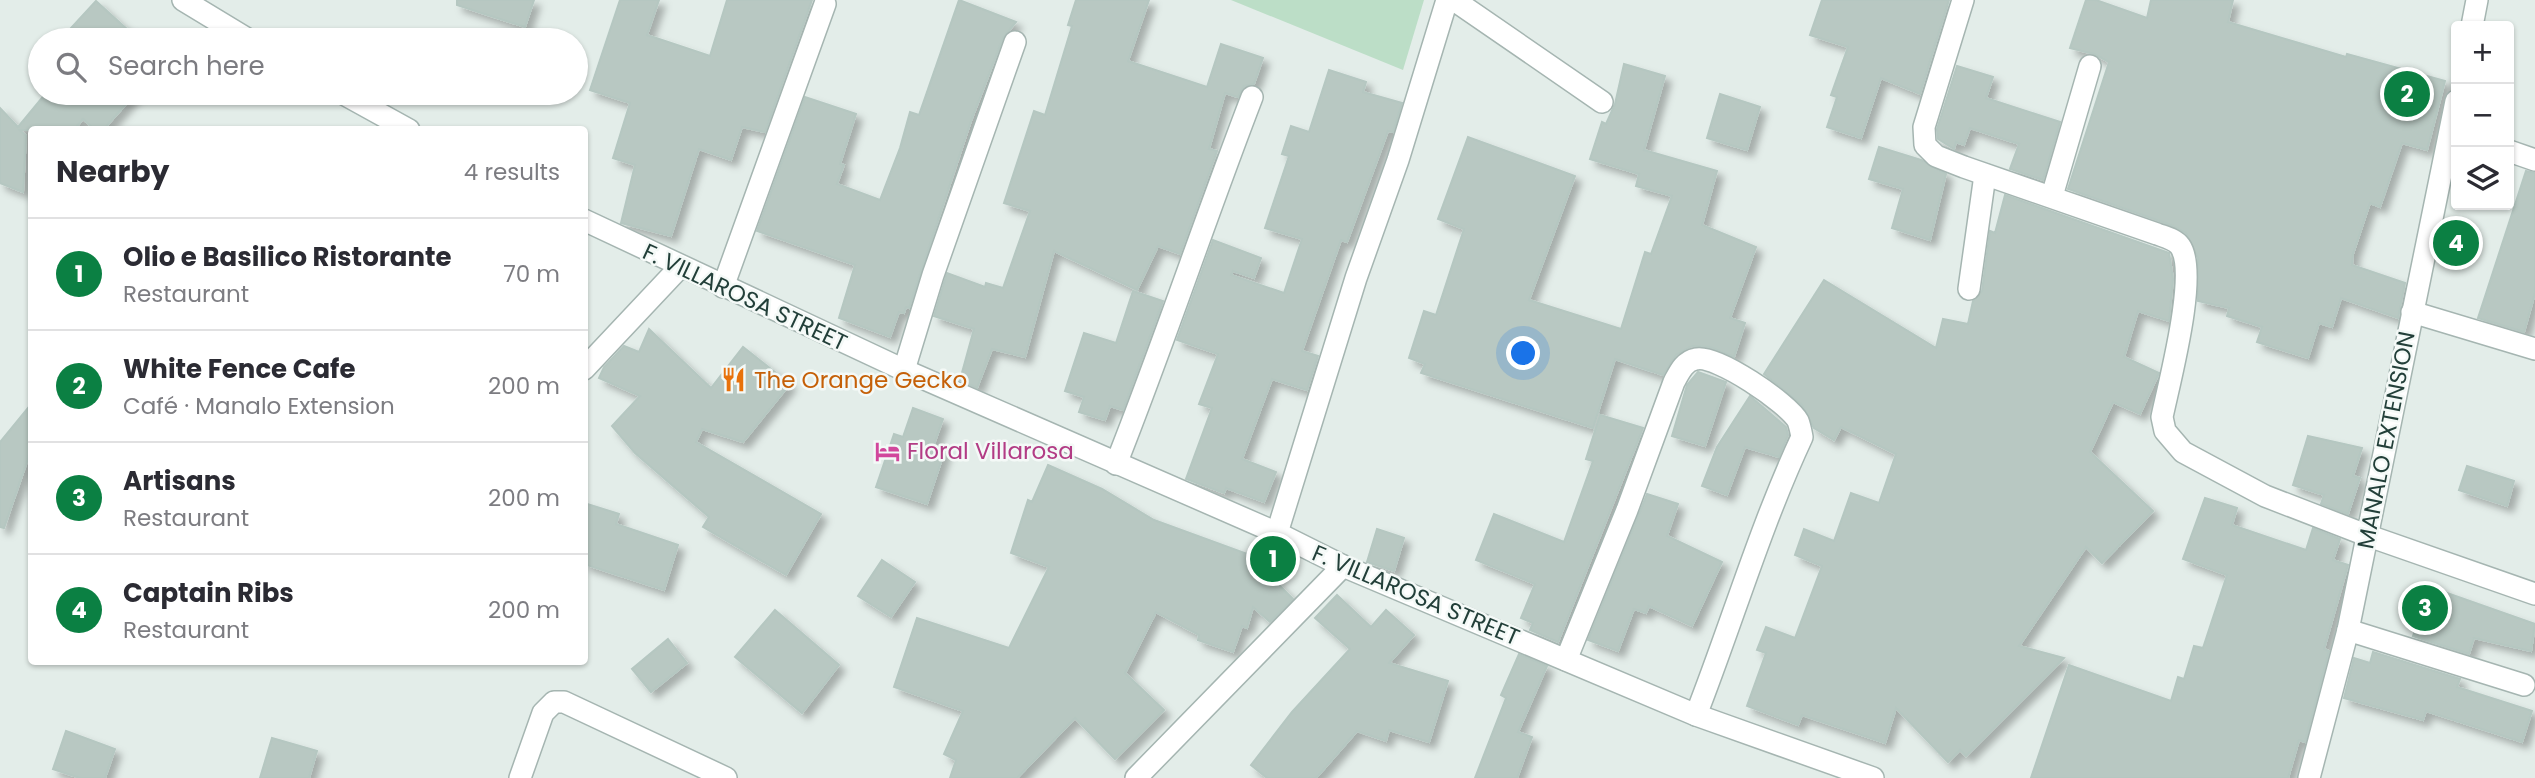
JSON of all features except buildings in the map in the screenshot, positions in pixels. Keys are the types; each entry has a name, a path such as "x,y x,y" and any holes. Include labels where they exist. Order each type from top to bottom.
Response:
{"street":[{"path":"183,0 229,28"},
{"path":"1277,533 1447,0"},
{"path":"1454,0 1602,102"},
{"path":"1963,0 1922,138 1925,145 1937,156 1984,175 2052,196 2174,240 2181,247 2189,281 2162,417 2165,431 2183,452 2265,496 2535,594"},
{"path":"2473,21 2477,0"},
{"path":"723,287 825,4"},
{"path":"904,370 933,275 1015,42"},
{"path":"2052,196 2090,66"},
{"path":"1116,464 1160,353 1194,246 1252,97"},
{"path":"364,105 402,126"},
{"name":"MANALO EXTENSION","path":"2309,778 2348,630 2412,312 2451,142"},
{"path":"2514,153 2535,160"},
{"path":"1969,289 1984,175"},
{"name":"F. VILLAROSA STREET","path":"588,222 904,370 1277,533 1343,566 1696,715 1874,778"},
{"path":"588,365 680,267"},
{"path":"2412,312 2535,349"},
{"path":"1566,660 1628,510 1674,382 1686,364 1697,358 1714,361 1762,389 1790,410 1799,422 1802,437 1760,534 1729,632 1696,715"},
{"path":"1136,778 1343,566"},
{"path":"2348,630 2524,685"},
{"path":"520,778 543,713 554,702 564,702 726,778"},
{"path":"1805,778 1820,761"}],"green space":[{"path":"1231,0 1424,0 1403,70"}],"place":[{"name":"White Fence Cafe","path":"2407,94"},
{"name":"Captain Ribs","path":"2456,243"},
{"name":"The Orange Gecko","path":"734,380"},
{"name":"Floral Villarosa","path":"887,451"},
{"name":"Olio e Basilico Ristorante","path":"1273,559"},
{"name":"Artisans","path":"2425,608"}]}
